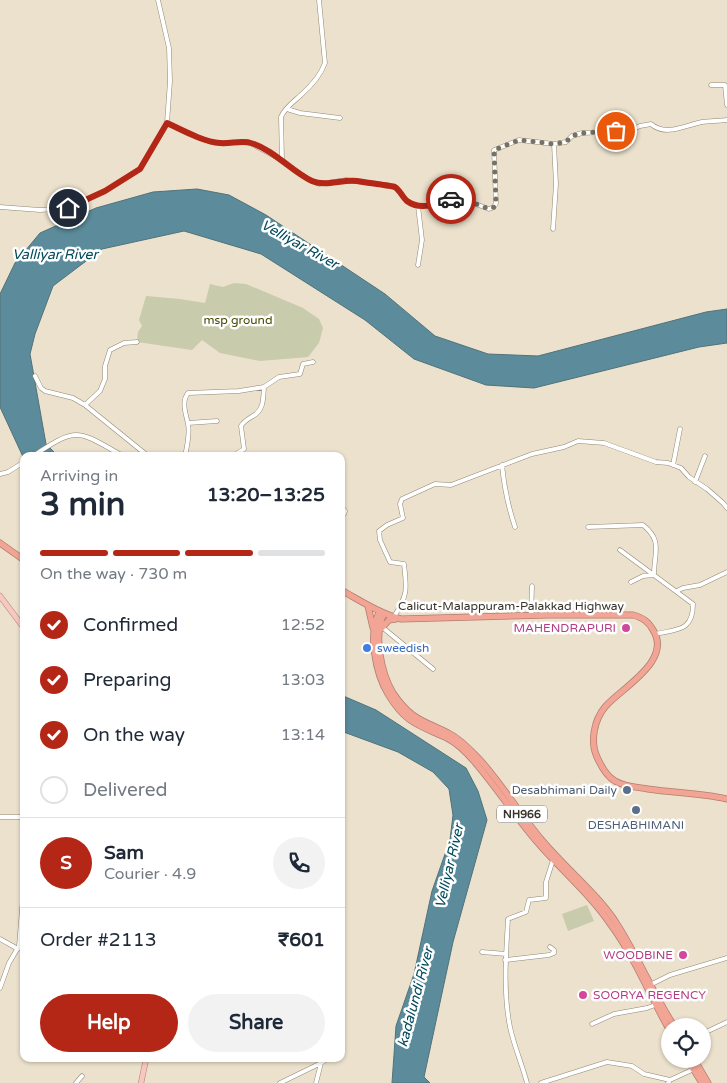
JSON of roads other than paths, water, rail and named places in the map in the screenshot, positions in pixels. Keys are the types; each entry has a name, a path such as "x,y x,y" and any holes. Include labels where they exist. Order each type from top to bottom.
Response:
{"highway":[{"path":"0,543 20,557"},
{"name":"Calicut-Malappuram-Palakkad Highway","path":"345,592 368,606 401,619 632,616 642,618 656,634"},
{"name":"NH966","path":"368,606 378,630 382,669 394,694 407,710 420,721 451,734 482,762 540,838 616,922 669,1018"},
{"name":"NH966","path":"382,612 378,630 377,670 390,696 403,714 417,726 448,739 478,765 553,860 612,925 662,1018"},
{"path":"378,630 389,620 401,619"},
{"path":"656,634 657,647 652,662 605,706 595,726 595,752 603,770 615,782 672,793 727,799"},
{"path":"699,1068 708,1083"},
{"path":"694,1069 702,1083"}],"main road":[{"path":"0,596 20,623"},
{"path":"141,1083 145,1062"}],"street":[{"path":"0,207 40,210 68,208 105,191 140,169 167,123 170,81 169,48 158,0"},
{"path":"282,160 281,117 283,112 294,99 301,96 317,76 325,62 319,0"},
{"path":"711,84 725,85 727,105"},
{"path":"287,109 300,113 340,118"},
{"path":"167,123 211,142 248,142 282,160 309,180 318,184 346,180 387,185 395,187 407,201 418,206 434,205 453,198 460,198 489,209 494,207 496,203 494,150 519,140 554,144 566,142 572,136 582,133 629,131 645,124 651,124 654,127 668,130 702,122 727,120"},
{"path":"552,229 556,184 554,144"},
{"path":"418,206 422,240 418,265"},
{"path":"85,405 100,391 105,379 104,366 110,350 124,343 137,342"},
{"path":"185,452 188,423 185,418 185,406 188,393 239,391 264,387 279,377 300,374 303,364 313,362"},
{"path":"35,376 41,388 45,391 73,398 85,405 143,452"},
{"path":"239,452 244,449 241,426 245,421 258,414 262,408 264,387"},
{"path":"188,423 217,421"},
{"path":"673,465 680,429"},
{"path":"39,452 69,435 77,434 96,441 116,452"},
{"path":"394,617 405,599 407,591 404,564 390,562 380,540 379,531 402,518 400,504 402,499 435,484 451,486 532,454 564,447 578,440 604,443 656,462 680,468 724,503 727,508"},
{"path":"696,482 706,456"},
{"path":"0,474 8,472 20,465"},
{"path":"502,465 505,490 515,526"},
{"path":"588,527 643,525 655,537 657,542 654,575"},
{"path":"620,550 693,604 693,614 688,624 680,629 656,634"},
{"path":"677,591 700,585 727,572"},
{"path":"631,582 643,576 654,575"},
{"path":"531,616 532,586"},
{"path":"378,630 433,668"},
{"path":"0,817 20,816"},
{"path":"527,1083 510,1028 506,996 505,960 508,919 526,912 529,900 546,898 546,882 553,860"},
{"path":"0,988 9,963 18,949 20,934"},
{"path":"0,938 18,949"},
{"path":"505,960 549,955 554,953 554,950 550,947"},
{"path":"482,952 506,954"},
{"path":"650,985 670,975 727,958"},
{"path":"592,1024 614,1014 655,1005"},
{"path":"711,1030 727,1022"},
{"path":"541,1083 607,1062 632,1066 644,1074 669,1082 694,1069"},
{"path":"280,1083 321,1063"},
{"path":"316,1083 321,1063"},
{"path":"76,1083 82,1076"}],"water":[{"name":"Valliyar River","path":"197,189 229,195 266,215 385,294 435,336 488,354 538,356 706,312 727,309 727,343 699,347 534,388 486,385 414,359 365,320 261,254 184,231 102,249 53,286 35,334 30,354 46,444 54,452 21,452 0,407 0,294 15,263 40,233 96,208 153,192"},
{"path":"345,697 376,710 466,768 478,791 487,820 453,942 424,1077 430,1083 392,1083 396,1026 414,974 432,891 450,840 453,815 449,789 433,772 398,752 345,732"}],"place":[{"name":"MAHENDRAPURI","path":"626,628"},
{"name":"sweedish","path":"367,648"},
{"name":"Desabhimani Daily","path":"627,790"},
{"name":"DESHABHIMANI","path":"636,810"},
{"name":"WOODBINE","path":"683,955"},
{"name":"SOORYA REGENCY","path":"583,995"}],"water label":[{"name":"Velliyar River","path":"300,244"},
{"name":"Velliyar River","path":"449,866"},
{"name":"kadalundi River","path":"415,997"}],"park label":[{"name":"msp ground","path":"238,320"}]}
